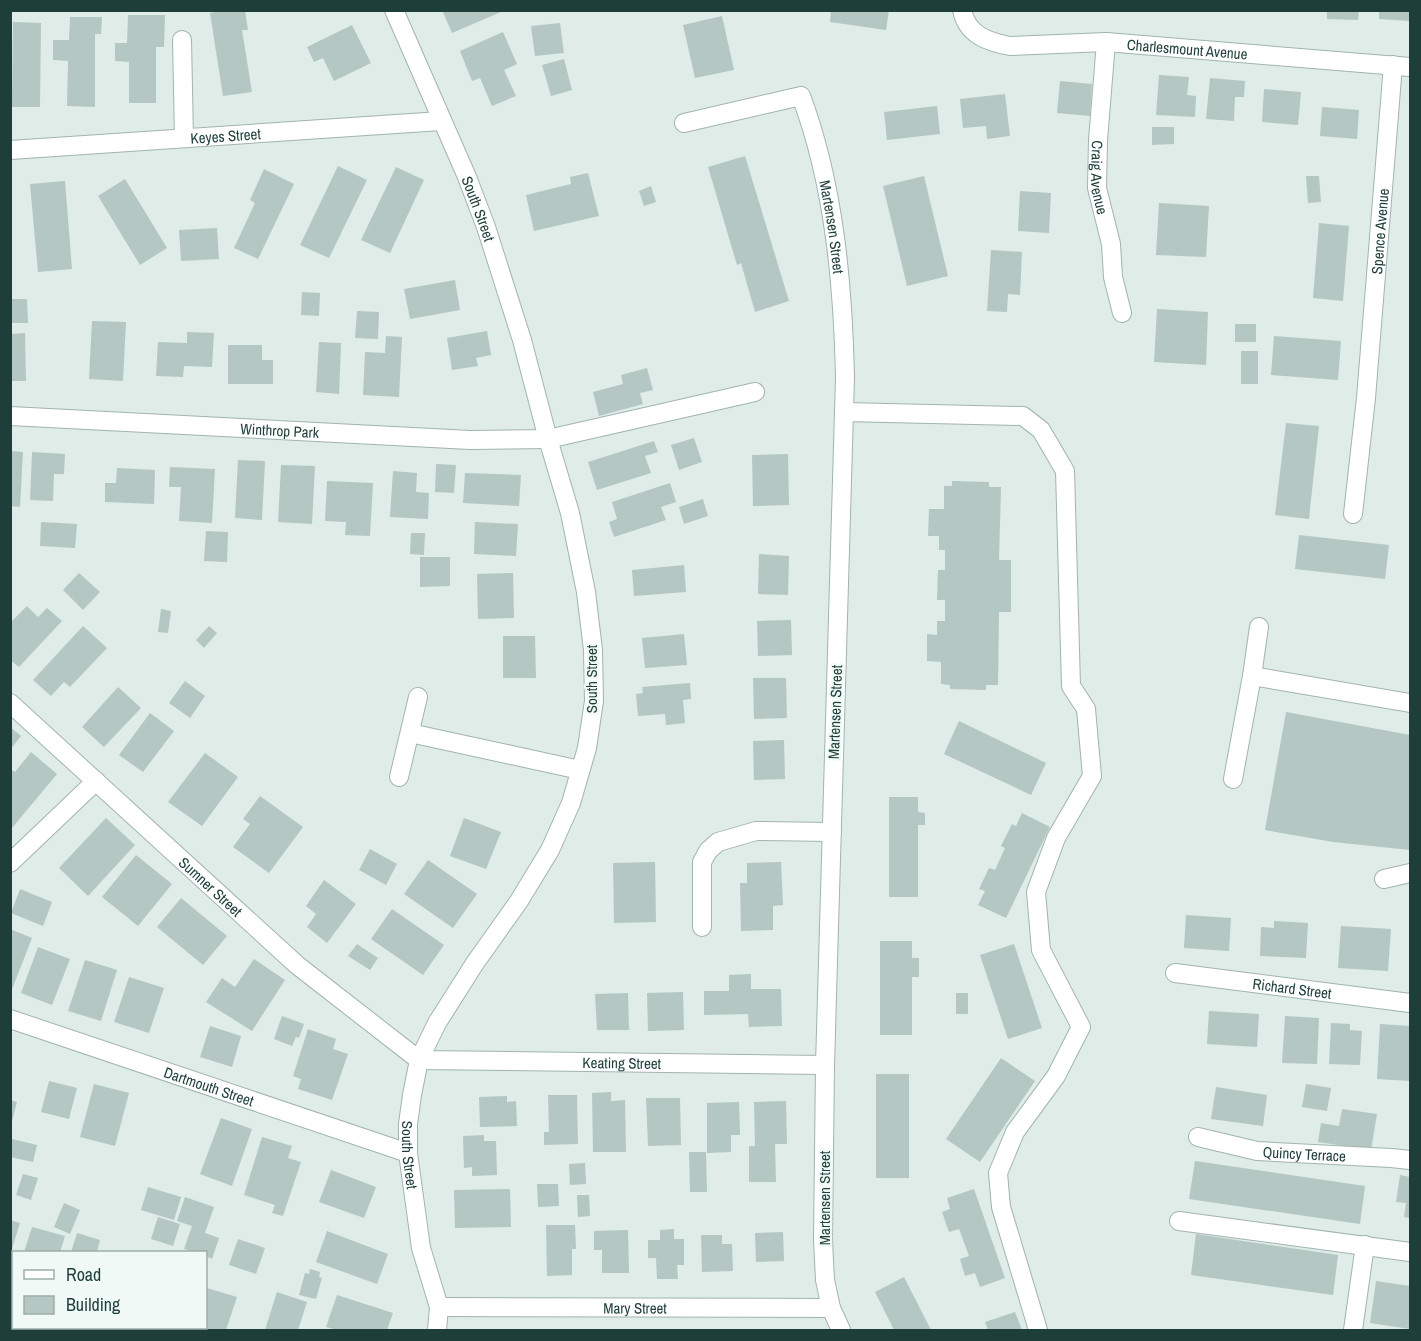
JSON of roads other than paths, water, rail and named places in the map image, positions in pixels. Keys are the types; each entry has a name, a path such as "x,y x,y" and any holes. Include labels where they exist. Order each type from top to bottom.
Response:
{"street":[{"name":"South Street","path":"394,10 467,177 486,226 522,340 570,513 586,591 593,650 594,701 587,748 571,803 550,850 519,901 446,1008 419,1060 408,1124 408,1153 421,1248 439,1307 437,1330"},
{"name":"Charlesmount Avenue","path":"966,19 984,39 1010,46 1106,42 1402,66"},
{"path":"182,40 184,138"},
{"name":"Craig Avenue","path":"1106,42 1098,140 1097,188 1111,244 1113,277 1122,313"},
{"name":"Spence Avenue","path":"1353,514 1402,66"},
{"name":"Martensen Street","path":"684,123 801,96 818,148 833,228 843,315 845,377 825,1065 823,1240 825,1280 831,1308 841,1330"},
{"name":"Keyes Street","path":"10,150 441,121"},
{"name":"Winthrop Park","path":"10,416 470,440 548,438 755,392"},
{"path":"844,412 1023,416 1041,430 1065,471 1071,686 1086,709 1092,776 1056,838 1036,892 1041,950 1081,1027 1056,1076 1015,1131 998,1173 1001,1207 1038,1330"},
{"path":"1233,779 1259,627"},
{"path":"1252,676 1410,703"},
{"path":"399,777 418,697"},
{"name":"Sumner Street","path":"10,703 297,965 419,1060"},
{"path":"410,733 580,770"},
{"path":"10,863 96,780"},
{"path":"702,927 702,862 708,851 718,842 756,831 832,832"},
{"path":"1384,879 1410,873"},
{"name":"Richard Street","path":"1175,973 1410,1003"},
{"name":"Dartmouth Street","path":"10,1020 408,1153"},
{"name":"Keating Street","path":"419,1060 825,1065"},
{"name":"Quincy Terrace","path":"1198,1137 1257,1151 1410,1160"},
{"path":"1179,1221 1410,1252"},
{"path":"1353,1330 1365,1245"},
{"path":"439,1307 450,1330"},
{"name":"Mary Street","path":"439,1307 831,1308"}]}
